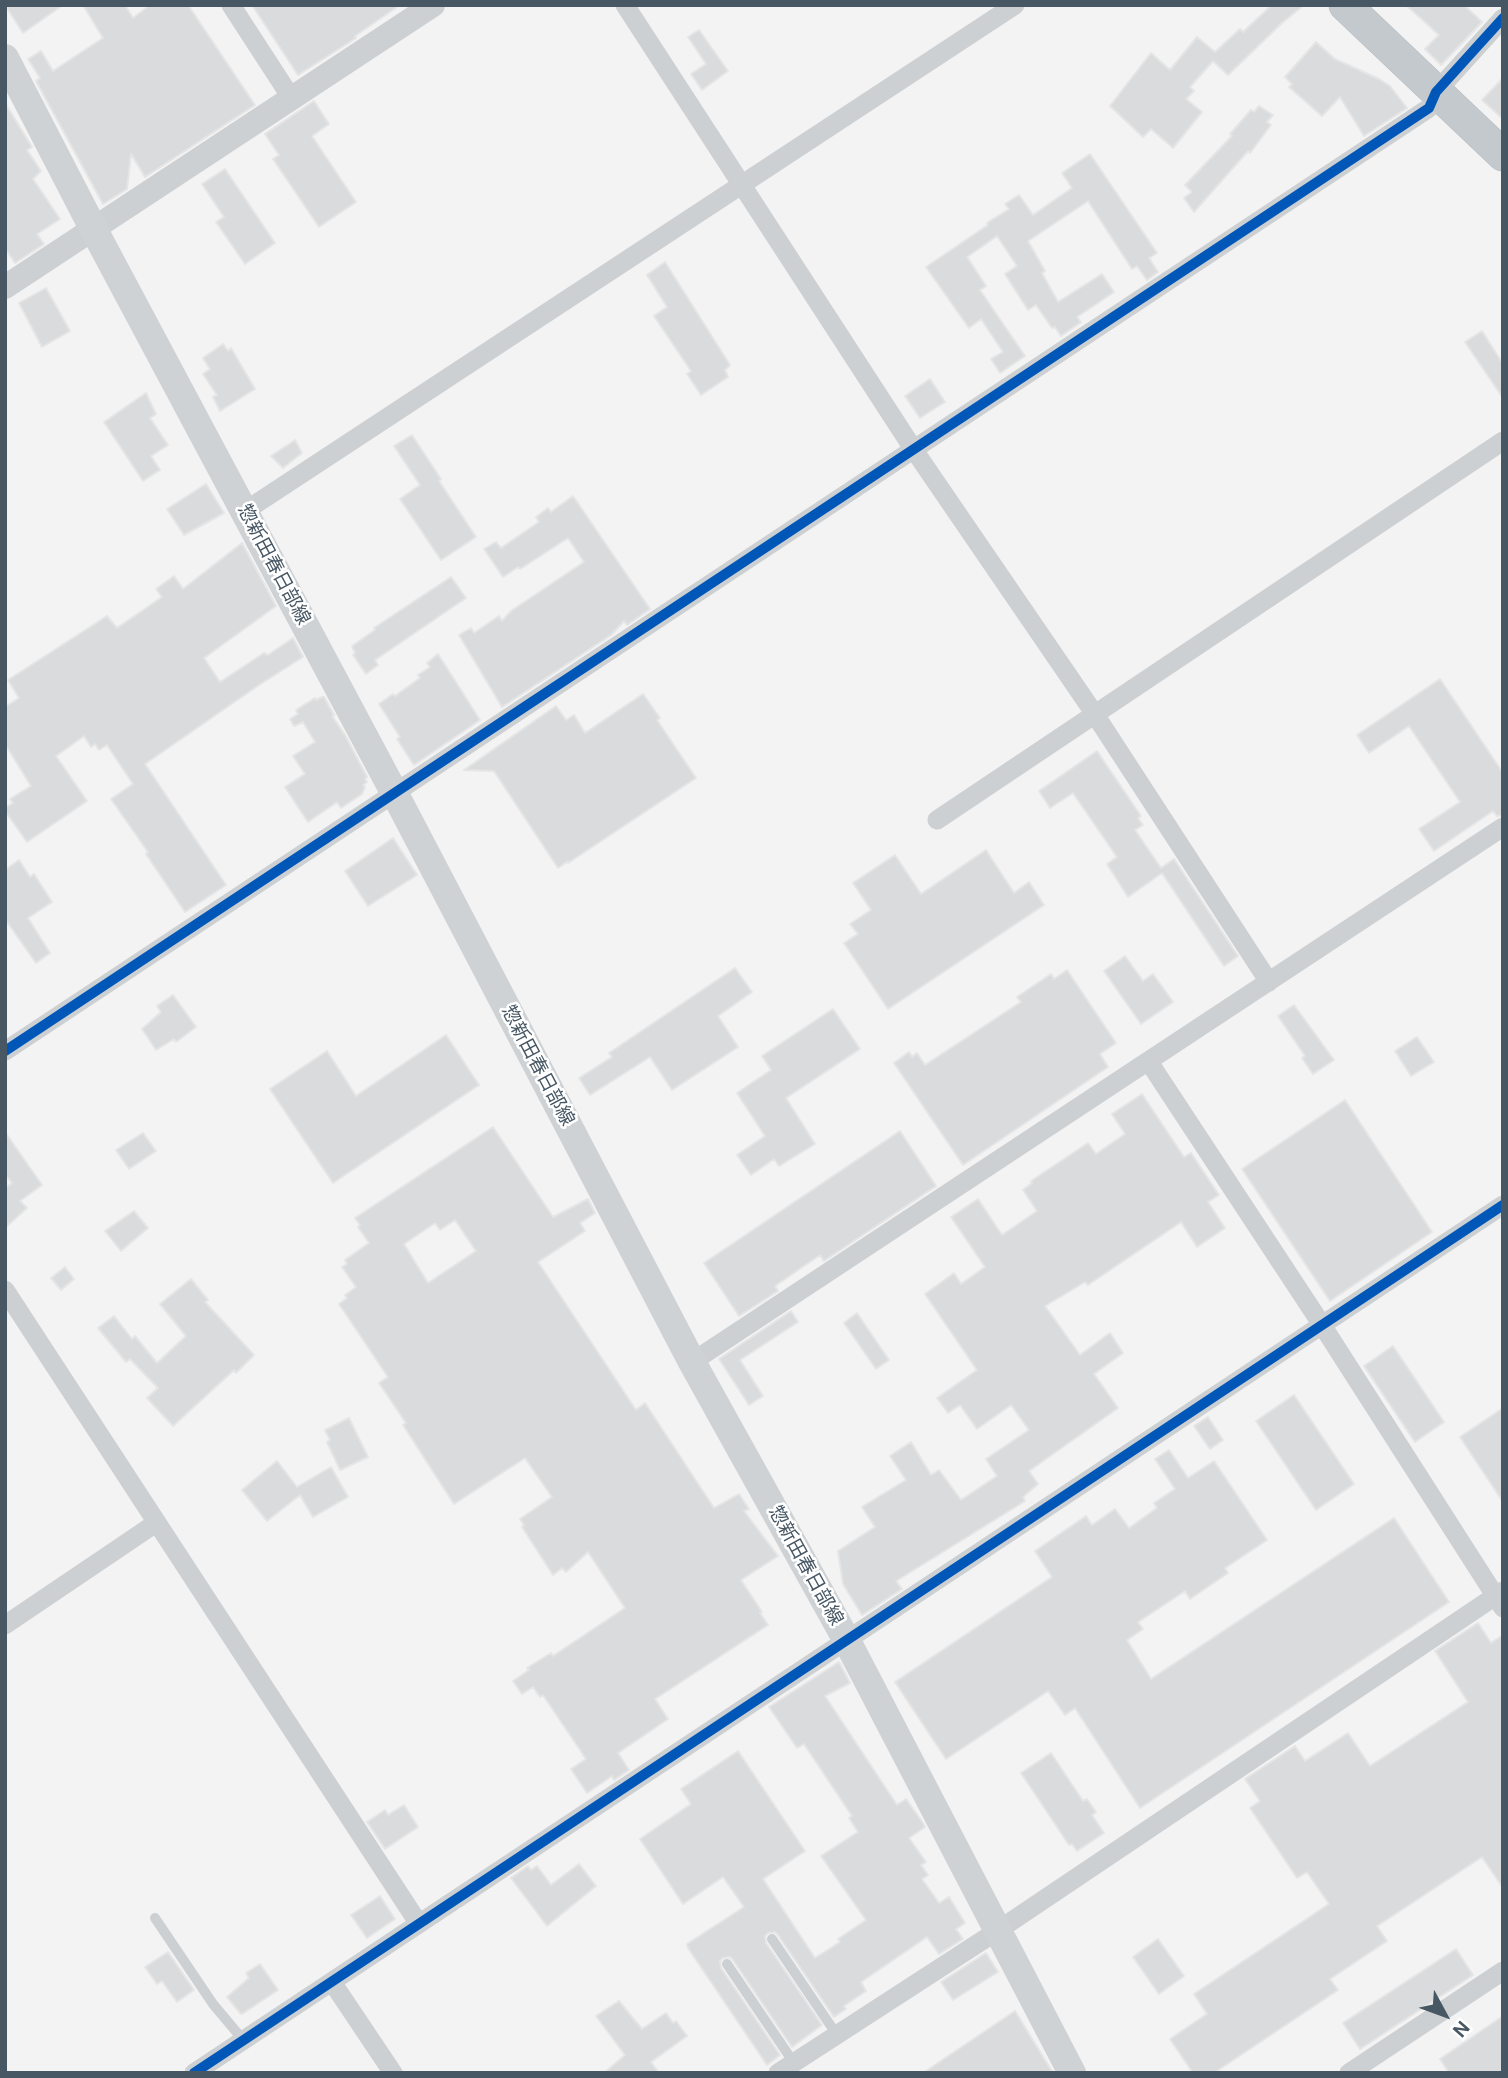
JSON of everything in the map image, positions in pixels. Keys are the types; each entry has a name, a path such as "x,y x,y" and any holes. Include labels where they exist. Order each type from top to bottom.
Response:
{"highway":[{"path":"1345,5 1503,155"}],"main road":[{"name":"惣新田春日部線","path":"5,58 692,1362 846,1639 1072,2073"}],"street":[{"path":"231,5 292,99"},
{"path":"5,287 433,5"},
{"path":"625,5 914,450 1094,713 1269,982"},
{"path":"245,511 1015,5"},
{"path":"5,1051 1429,108 1436,92 1503,18"},
{"path":"937,821 1094,713 1503,441"},
{"path":"692,1362 1503,827"},
{"path":"786,2068 1500,1599 1149,1062"},
{"path":"194,2073 1503,1205"},
{"path":"5,1290 419,1924"},
{"path":"5,1625 156,1523"},
{"path":"1349,2073 1503,1971"},
{"path":"332,1982 393,2073"}],"lane":[{"path":"155,1918 213,2004 244,2041"},
{"path":"772,1939 837,2035"},
{"path":"727,1964 786,2068"}],"building":[{"path":"5,5 63,5 23,33"},
{"path":"83,5 125,5 133,18 150,5 188,5 255,105 145,177 131,154 127,189 103,204 36,81 40,78 28,59 41,51 53,71 103,38"},
{"path":"252,5 400,5 355,36 356,38 298,75"},
{"path":"1272,5 1304,5 1228,75 1213,61 1190,87 1194,91 1186,99 1202,112 1173,148 1151,129 1143,137 1110,106 1151,53 1170,70 1197,37 1215,52 1240,29 1243,32"},
{"path":"1406,5 1464,5 1482,22 1441,65 1425,49 1439,35"},
{"path":"699,30 728,71 702,90 691,74 706,64 688,37"},
{"path":"1316,42 1335,59 1390,86 1407,108 1364,136 1340,97 1322,116 1289,87 1292,84 1285,77"},
{"path":"1503,78 1503,119 1482,100"},
{"path":"314,101 329,124 312,136 356,202 319,227 273,159 279,155 265,134"},
{"path":"5,103 32,147 27,150 41,171 33,179 60,219 37,234 44,244 15,263 5,248"},
{"path":"1259,106 1273,115 1267,122 1271,125 1250,153 1248,151 1194,212 1184,198 1192,192 1185,185 1232,136 1230,134 1251,110 1254,112"},
{"path":"1090,154 1157,253 1149,258 1158,272 1147,280 1137,266 1132,269 1088,201 1028,241 1058,302 1102,274 1114,292 1077,317 1081,322 1061,336 1036,305 1028,310 1005,274 1017,266 997,236 967,257 986,286 980,290 1025,356 1000,373 991,359 1003,352 981,319 969,328 926,267 1009,209 1005,204 1019,195 1033,215 1072,188 1062,173"},
{"path":"225,169 275,243 245,264 216,222 224,217 202,184"},
{"path":"665,262 730,365 725,370 728,377 701,395 687,374 691,371 654,316 667,307 647,275"},
{"path":"46,288 70,331 42,347 19,303"},
{"path":"1482,331 1503,364 1503,398 1465,342"},
{"path":"223,344 228,351 231,348 255,389 220,411 213,397 217,395 203,374 210,369 203,358"},
{"path":"930,379 945,402 920,418 905,396"},
{"path":"146,393 156,414 150,418 168,445 151,456 160,470 143,481 104,422"},
{"path":"412,435 476,537 441,560 400,499 420,485 394,446"},
{"path":"295,440 302,453 283,468 271,456"},
{"path":"206,484 224,513 184,535 167,509"},
{"path":"573,496 650,609 627,625 624,621 611,635 502,707 459,635 471,628 474,633 499,616 502,621 511,611 584,562 568,538 503,577 484,549 496,542 501,548 539,522 536,517 548,508 551,512"},
{"path":"242,543 276,606 204,658 220,682 264,653 268,655 293,638 303,657 145,764 226,885 185,912 111,799 133,784 107,745 99,750 95,744 91,747 84,736 56,756 87,801 27,842 5,811 5,808 13,803 10,799 31,786 5,744 5,707 19,698 8,680 107,616 117,628 162,597 156,589 174,576 183,589"},
{"path":"451,577 466,598 375,660 378,665 366,674 353,655 355,653 352,646 375,630 374,628"},
{"path":"438,654 480,720 414,765 379,704 420,678 418,675 430,667 427,663"},
{"path":"1440,679 1503,773 1503,815 1497,816 1493,811 1434,851 1419,829 1460,802 1409,726 1369,753 1357,735"},
{"path":"643,694 696,778 558,868 494,771 464,770 556,706 566,720 574,715 585,733"},
{"path":"322,697 345,735 367,777 367,782 363,785 365,787 362,794 341,808 337,802 308,822 285,787 305,774 293,756 315,742 303,722 294,726 290,719 298,714 296,710 315,698 316,700"},
{"path":"1097,751 1141,816 1138,818 1143,825 1135,830 1161,868 1174,859 1238,956 1224,966 1162,873 1128,897 1107,864 1117,857 1073,793 1050,808 1039,791"},
{"path":"393,838 417,875 368,906 345,871"},
{"path":"986,850 1014,893 1029,882 1044,905 888,1009 844,943 858,934 850,924 871,910 853,883 895,855 921,894"},
{"path":"19,860 30,877 34,874 52,902 28,918 50,953 36,963 5,919 5,870"},
{"path":"1125,956 1143,981 1153,974 1173,1002 1141,1024 1104,971"},
{"path":"735,968 752,992 718,1016 738,1047 672,1090 650,1057 590,1095 579,1078 612,1057 609,1053"},
{"path":"1067,970 1116,1043 1100,1054 1108,1067 963,1165 894,1063 909,1052 912,1057 917,1053 925,1065 1021,1002 1017,997 1051,974 1054,979"},
{"path":"173,995 196,1027 176,1042 174,1039 156,1050 142,1029 161,1012 157,1006"},
{"path":"1294,1005 1334,1060 1313,1074 1302,1058 1305,1056 1278,1016"},
{"path":"833,1009 860,1049 786,1098 815,1144 779,1166 774,1159 751,1175 737,1155 765,1136 737,1093 771,1070 762,1056"},
{"path":"446,1035 479,1085 333,1183 270,1089 327,1051 356,1096"},
{"path":"1417,1037 1434,1062 1411,1076 1395,1051"},
{"path":"1142,1094 1184,1157 1191,1153 1219,1195 1208,1202 1225,1228 1197,1247 1181,1222 1088,1285 1085,1282 1045,1306 1080,1355 1110,1333 1123,1353 1094,1374 1118,1408 1029,1471 1038,1484 1023,1497 1025,1501 896,1581 902,1589 862,1615 843,1584 838,1551 875,1527 862,1507 906,1480 890,1456 911,1442 931,1475 939,1470 961,1500 997,1476 986,1459 1029,1430 1011,1405 977,1429 960,1405 948,1413 937,1398 977,1370 925,1294 954,1273 961,1284 985,1267 951,1217 978,1199 1002,1235 1037,1211 1023,1190 1031,1181 1088,1143 1096,1154 1125,1134 1112,1114"},
{"path":"1345,1100 1432,1232 1330,1301 1242,1169"},
{"path":"493,1127 553,1217 588,1199 595,1213 580,1223 585,1231 538,1262 636,1410 645,1403 714,1508 739,1494 749,1509 744,1511 778,1556 741,1580 768,1625 655,1699 668,1719 618,1753 629,1770 614,1780 612,1776 587,1793 571,1769 586,1759 543,1695 540,1697 533,1687 522,1694 513,1681 529,1670 527,1668 551,1653 553,1656 625,1608 588,1552 566,1572 562,1568 553,1575 522,1527 524,1525 520,1519 552,1497 525,1458 454,1504 379,1383 388,1377 339,1304 347,1298 345,1295 356,1287 342,1267 347,1264 345,1260 369,1243 355,1218","holes":["455,1220 476,1251 428,1283 404,1244 435,1223 440,1230"]},
{"path":"900,1131 936,1186 824,1261 820,1255 775,1286 778,1291 739,1316 704,1263"},
{"path":"5,1132 42,1185 20,1201 27,1208 5,1228 5,1185 7,1187 12,1183 5,1174"},
{"path":"143,1133 156,1151 129,1169 116,1150"},
{"path":"134,1211 148,1228 121,1251 105,1231"},
{"path":"65,1267 74,1279 61,1290 51,1278"},
{"path":"191,1279 208,1300 205,1302 254,1355 173,1426 147,1398 158,1388 130,1359 126,1362 98,1328 114,1316 132,1339 135,1336 157,1363 186,1336 160,1304"},
{"path":"791,1311 798,1322 740,1360 763,1396 749,1405 719,1359"},
{"path":"857,1313 889,1360 876,1369 844,1323"},
{"path":"1393,1346 1444,1422 1415,1442 1364,1366"},
{"path":"1294,1395 1354,1484 1316,1510 1256,1421"},
{"path":"1503,1408 1503,1502 1460,1437"},
{"path":"1208,1417 1223,1440 1210,1449 1194,1426"},
{"path":"349,1418 368,1457 340,1470 327,1442 330,1440 325,1430"},
{"path":"1169,1450 1188,1478 1214,1461 1267,1540 1225,1568 1228,1573 1190,1599 1185,1591 1138,1622 1143,1629 1127,1640 1151,1679 1394,1518 1449,1602 1140,1808 1075,1708 1065,1715 1048,1691 946,1759 895,1682 1052,1577 1035,1551 1086,1516 1092,1525 1115,1509 1129,1528 1157,1508 1154,1503 1175,1489 1155,1459"},
{"path":"277,1461 297,1487 331,1467 348,1497 313,1517 300,1495 267,1521 242,1490"},
{"path":"1478,1623 1491,1643 1503,1635 1503,1888 1482,1857 1377,1926 1387,1941 1330,1979 1338,1990 1214,2073 1193,2073 1170,2039 1207,2014 1194,1994 1329,1904 1307,1872 1297,1878 1250,1808 1260,1801 1245,1779 1295,1746 1305,1761 1348,1733 1370,1766 1468,1702 1435,1651"},
{"path":"839,1662 850,1683 825,1696 897,1805 906,1799 923,1823 925,1827 909,1838 926,1862 921,1865 928,1875 922,1879 939,1903 949,1897 965,1923 956,1929 963,1939 939,1954 927,1937 861,1982 866,1991 844,2006 846,2009 834,2017 778,1935 775,1932 768,1933 765,1936 766,1943 822,2025 792,2047 733,1960 730,1957 723,1958 720,1961 721,1968 780,2055 767,2065 687,1944 744,1907 723,1877 683,1904 640,1839 691,1804 681,1789 738,1751 805,1851 763,1879 815,1958 840,1942 838,1939 866,1920 821,1856 858,1832 849,1818 852,1816 804,1744 797,1748 769,1707"},
{"path":"1051,1753 1083,1801 1087,1799 1096,1812 1092,1815 1104,1833 1077,1851 1072,1844 1069,1845 1021,1773"},
{"path":"404,1805 418,1827 385,1849 367,1822 385,1810 388,1815"},
{"path":"579,1864 596,1886 547,1926 511,1878 528,1866 531,1870 537,1866 551,1885"},
{"path":"380,1896 395,1919 367,1938 351,1915"},
{"path":"1158,1939 1184,1976 1159,1994 1133,1957"},
{"path":"1456,1949 1473,1975 1360,2049 1343,2023"},
{"path":"168,1952 194,1990 177,2002 162,1981 157,1984 145,1967"},
{"path":"986,1953 998,1972 953,2000 941,1982"},
{"path":"260,1964 278,1990 242,2014 227,1997 249,1978 246,1973"},
{"path":"619,2001 642,2029 666,2013 687,2036 651,2062 659,2073 604,2073 625,2055 596,2016"},
{"path":"1015,2011 1053,2073 923,2073"},
{"path":"1503,2016 1503,2073 1449,2073 1440,2059"}],"cycle path":[{"path":"5,1051 1429,108 1436,92 1503,18"},
{"path":"194,2073 1503,1205"}]}
